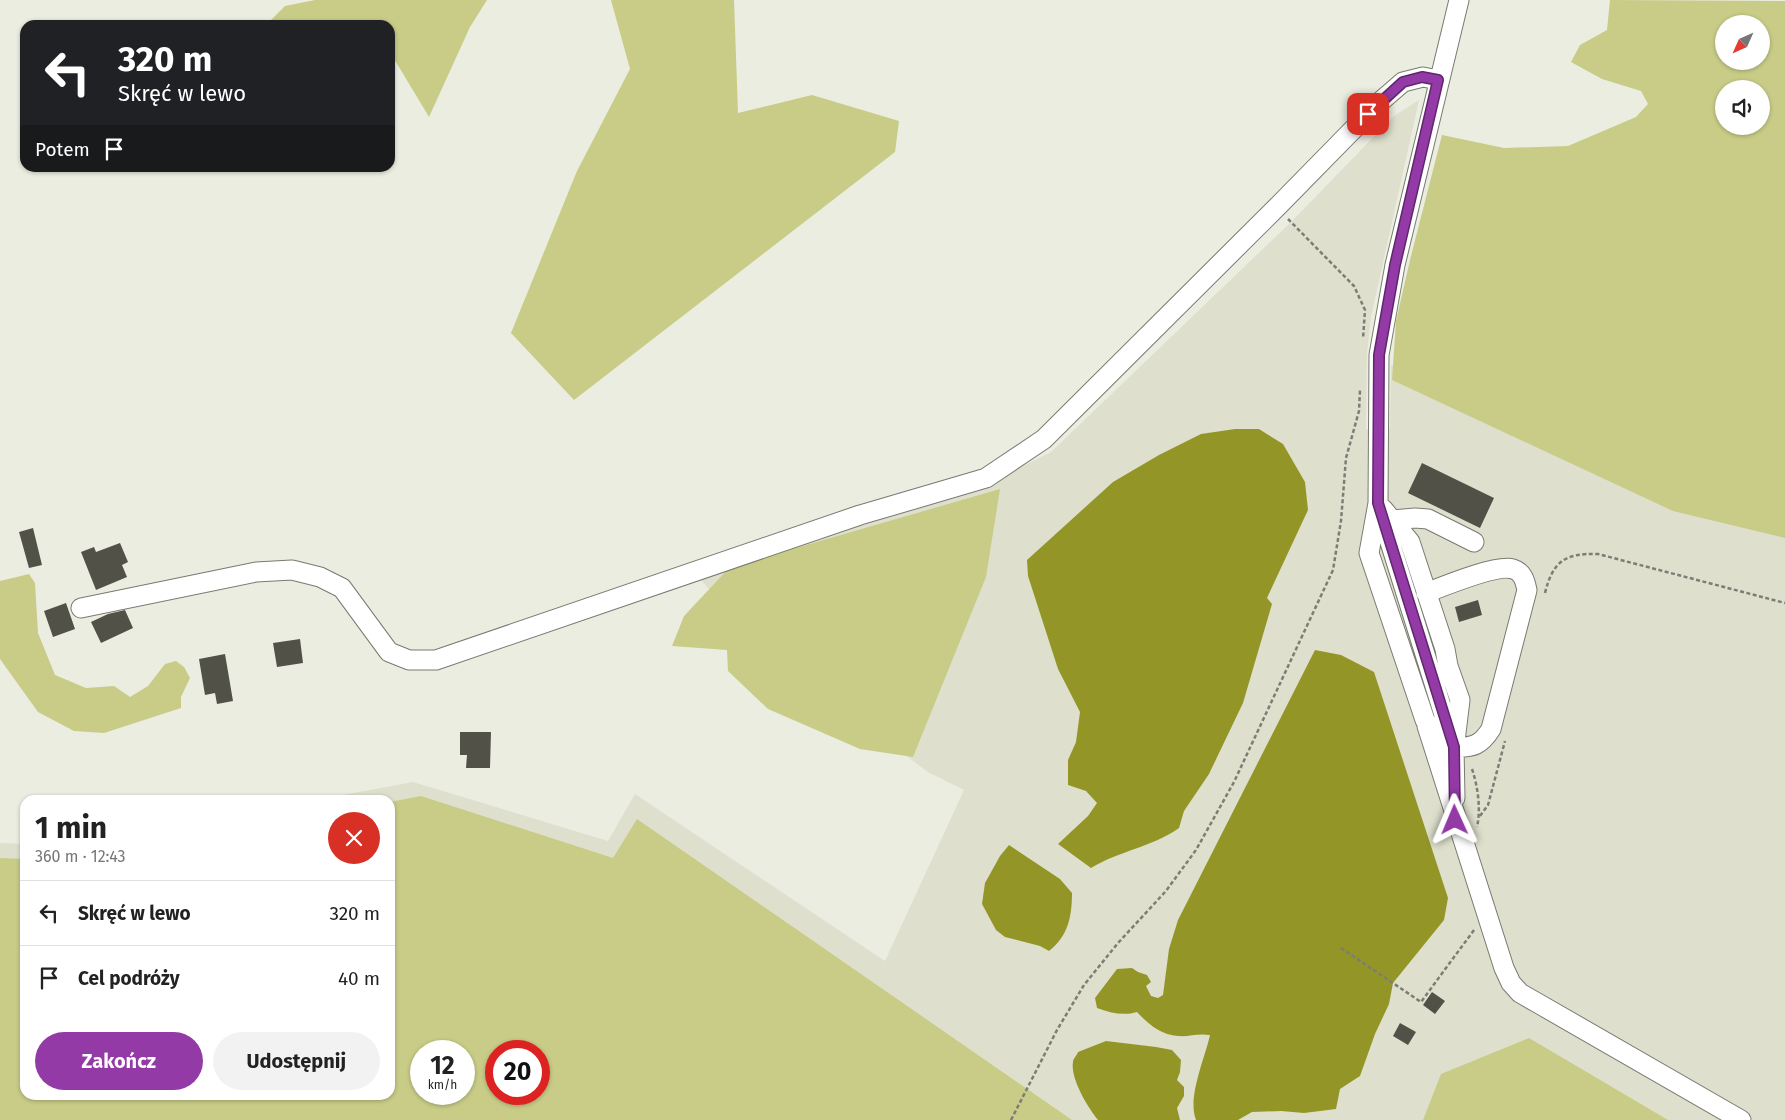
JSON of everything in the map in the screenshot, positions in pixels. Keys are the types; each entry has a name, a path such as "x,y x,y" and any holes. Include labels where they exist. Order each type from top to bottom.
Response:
{"street":[{"path":"1459,0 1438,80 1395,265 1381,346 1378,503 1370,553 1425,720 1455,820 1504,968 1511,983 1520,993 1741,1120"},
{"path":"81,608 256,572 292,570 320,577 342,588 389,652 409,660 436,660 860,515 986,478 1044,439 1381,101 1403,82 1422,77 1438,80"},
{"path":"1378,503 1410,542 1460,700 1453,741 1455,820"},
{"path":"1378,503 1453,741"},
{"path":"1393,520 1428,519 1474,542"},
{"path":"1425,720 1453,741 1474,746 1484,740 1491,729 1527,590 1525,578 1514,569 1498,568 1426,592"},
{"path":"1437,761 1453,741"}],"path":[{"path":"1277,207 1354,286 1365,310 1363,348"},
{"path":"1011,1120 1057,1030 1084,985 1118,943 1166,891 1196,850 1234,782 1299,645 1333,570 1341,521 1346,458 1359,411 1360,384"},
{"path":"1544,595 1552,572 1558,563 1569,556 1598,554 1785,603"},
{"path":"1476,830 1480,817 1488,805 1506,738"},
{"path":"1453,741 1476,780 1480,817"},
{"path":"1341,948 1421,1002 1486,914"}],"shaded area":[{"path":"1419,100 1371,317 1367,354 1366,429 1390,429 1391,365 1661,491 1785,524 1785,1120 0,1120 0,843 20,844 20,1100 395,1100 395,795 343,795 413,782 608,841 635,794 885,961 964,790 928,772 760,647 699,578 1001,477 1051,452 1291,222 1394,116"},
{"path":"1235,429 1259,429 1283,444 1305,482 1308,510 1267,598 1272,604 1243,703 1209,774 1184,811 1179,828 1158,840 1113,857 1091,868 1058,844 1088,816 1097,803 1086,791 1068,785 1068,760 1076,742 1080,712 1058,669 1028,576 1027,560 1113,482 1159,455 1201,434"},
{"path":"1315,650 1341,655 1374,672 1448,898 1444,920 1393,983 1389,1004 1375,1034 1360,1076 1340,1089 1336,1109 1304,1113 1281,1111 1252,1112 1238,1120 1196,1120 1194,1111 1195,1090 1210,1035 1182,1036 1166,1034 1150,1025 1137,1012 1117,1013 1097,1008 1095,998 1117,969 1132,968 1147,975 1151,982 1146,986 1151,996 1158,998 1163,995 1169,949 1178,920"},
{"path":"1009,845 1060,879 1072,893 1068,925 1061,939 1049,951 1040,946 1005,937 996,930 982,904 985,883 1000,856"},
{"path":"1106,1041 1172,1050 1181,1060 1177,1080 1184,1087 1184,1096 1177,1108 1180,1120 1098,1120 1089,1108 1077,1084 1074,1076 1073,1062 1078,1052"}],"green space":[{"path":"315,0 487,0 470,27 429,117 395,60 395,20 271,20 285,6"},
{"path":"611,0 734,0 738,113 812,95 899,121 895,152 574,400 511,333 577,171 630,69"},
{"path":"1610,0 1785,1 1785,538 1673,511 1392,380 1396,321 1442,135 1504,148 1568,146 1636,117 1648,104 1641,91 1602,79 1571,62 1580,45 1607,30"},
{"path":"1000,489 986,577 913,757 860,749 768,709 728,671 727,650 672,646 684,616 730,567"},
{"path":"29,574 35,583 38,633 55,675 86,688 114,686 130,697 148,686 165,664 176,661 184,667 190,678 181,697 181,708 104,733 74,731 38,712 0,659 0,581"},
{"path":"421,796 613,858 637,819 1072,1120 0,1120 0,858 20,859 20,1100 395,1100 395,801"},
{"path":"1529,1038 1668,1120 1423,1120 1441,1074"}],"building":[{"path":"1422,463 1494,498 1480,528 1408,493"},
{"path":"33,528 42,565 29,568 19,532"},
{"path":"120,543 128,562 122,565 127,577 96,590 81,552 94,547 96,552"},
{"path":"1478,600 1482,615 1459,622 1455,607"},
{"path":"66,603 75,629 53,637 44,611"},
{"path":"125,610 133,628 101,643 91,622 108,614"},
{"path":"300,639 303,663 277,667 273,643"},
{"path":"225,654 233,701 217,704 215,693 205,695 199,659"},
{"path":"460,732 491,732 490,768 466,768 467,755 460,755"},
{"path":"1432,992 1445,1001 1435,1014 1423,1005"},
{"path":"1400,1023 1416,1032 1408,1045 1393,1036"}],"route":[{"path":"1368,114 1403,82 1422,77 1438,80 1395,265 1379,355 1380,437 1378,503 1454,747 1455,820"}]}
